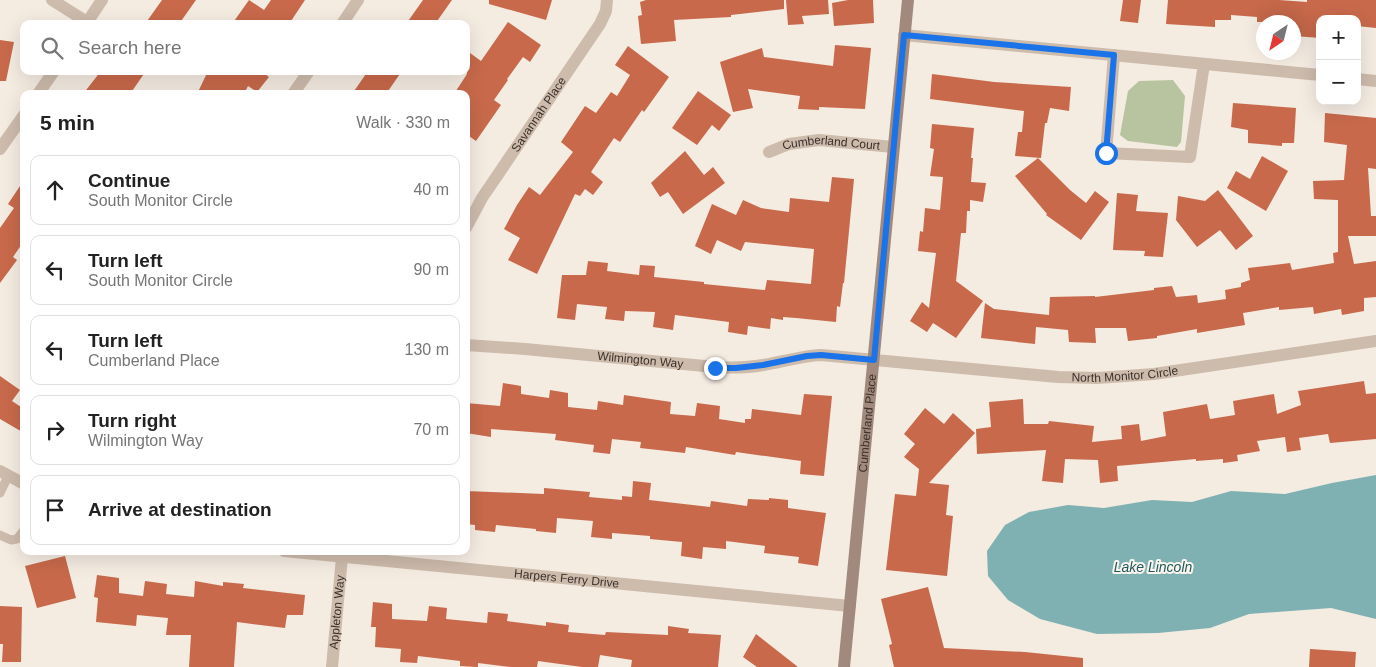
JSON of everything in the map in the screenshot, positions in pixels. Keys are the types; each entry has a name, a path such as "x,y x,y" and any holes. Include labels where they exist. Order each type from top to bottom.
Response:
{"street":[{"path":"52,0 82,20"},
{"path":"89,20 102,0"},
{"path":"345,20 358,0"},
{"name":"Savannah Place","path":"470,220 482,198 600,24 606,10 607,0"},
{"name":"Cumberland Place","path":"844,667 908,0"},
{"path":"904,35 1316,75"},
{"path":"1114,55 1106,153 1190,158 1204,64"},
{"path":"41,90 51,75"},
{"path":"297,90 306,75"},
{"path":"1361,79 1376,81"},
{"path":"0,149 20,120"},
{"name":"Cumberland Court","path":"769,152 789,144 819,140 893,147"},
{"name":"North Monitor Circle","path":"874,360 1058,377 1097,378 1154,374 1376,341"},
{"name":"Wilmington Way","path":"470,345 736,368 821,355 874,360"},
{"path":"4,473 20,482"},
{"name":"Harpers Ferry Drive","path":"323,555 850,606"},
{"name":"Appleton Way","path":"332,667 342,557"}],"lane":[{"path":"0,493 4,473"},
{"path":"0,535 11,540 17,539 20,535"}],"green space":[{"path":"1173,80 1185,96 1181,142 1177,147 1128,141 1120,135 1128,91 1139,81"}],"water":[{"name":"Lake Lincoln","path":"1376,475 1376,619 1331,608 1249,614 1210,628 1158,633 1097,634 1040,619 1008,600 988,576 987,551 1005,525 1029,512 1068,505 1104,508 1152,500 1192,502 1231,491 1285,494"}],"building":[{"path":"162,0 196,0 182,20 148,20"},
{"path":"249,0 264,10 271,0 305,0 292,20 235,20"},
{"path":"423,0 452,0 438,20 409,20"},
{"path":"489,0 552,0 546,20 489,4"},
{"path":"646,0 784,0 784,9 731,15 731,17 674,20 676,41 641,44 638,16 642,15 640,2"},
{"path":"786,0 828,0 829,14 802,16 804,24 788,25"},
{"path":"848,0 873,0 874,23 834,26 832,3"},
{"path":"1123,0 1141,0 1138,23 1120,21"},
{"path":"1168,0 1279,0 1307,2 1307,0 1376,0 1376,28 1361,26 1361,15 1316,15 1316,38 1301,37 1301,15 1256,15 1256,17 1231,15 1231,20 1215,20 1215,27 1166,24"},
{"path":"508,22 541,45 530,62 523,57 507,79 494,100 501,105 476,141 470,137 470,90 457,90 466,75 470,75 470,53 481,61"},
{"path":"0,40 14,42 6,81 0,81"},
{"path":"835,45 871,48 865,109 819,107 819,110 798,109 800,96 748,89 753,108 733,112 720,62 762,48 764,57 833,66"},
{"path":"628,46 669,77 644,112 642,110 620,142 614,138 591,172 603,182 593,195 585,189 580,196 575,194 537,274 508,260 520,238 504,229 529,187 540,195 573,152 561,142 585,106 596,113 611,92 617,96 630,75 615,65"},
{"path":"932,74 994,82 1071,87 1069,111 1050,108 1047,123 1045,123 1041,158 1015,156 1018,132 1022,132 1024,111 930,99"},
{"path":"98,75 143,75 133,90 86,90"},
{"path":"206,75 266,75 269,77 259,90 254,90 248,86 246,90 199,90"},
{"path":"365,75 399,75 389,90 355,90"},
{"path":"698,91 731,115 719,131 712,125 697,145 672,128"},
{"path":"1233,103 1296,108 1294,143 1282,143 1282,146 1248,143 1248,130 1231,127"},
{"path":"1325,113 1376,118 1376,169 1368,168 1371,216 1376,216 1376,236 1348,236 1354,264 1376,261 1376,297 1364,298 1364,311 1342,315 1341,309 1314,314 1313,307 1279,310 1279,307 1243,313 1245,325 1197,333 1197,329 1157,336 1157,338 1128,341 1126,328 1095,328 1096,343 1069,342 1068,330 1036,327 1035,344 981,338 985,303 994,309 1049,315 1050,297 1095,297 1172,286 1176,297 1197,295 1198,303 1226,299 1225,290 1241,287 1241,283 1250,280 1248,268 1290,263 1292,270 1334,263 1333,253 1338,252 1338,200 1314,199 1313,181 1344,180 1347,145 1324,142"},
{"path":"932,124 974,128 971,182 986,183 983,202 970,200 970,211 967,211 966,233 961,233 956,281 983,301 956,338 933,323 927,332 910,321 922,302 929,308 936,253 918,251 920,231 923,232 925,208 940,210 943,177 930,176 934,149 930,148"},
{"path":"685,151 704,175 713,167 725,183 683,214 668,192 660,197 651,183"},
{"path":"1262,156 1288,171 1266,211 1227,188 1236,171 1250,179"},
{"path":"1038,158 1086,203 1095,191 1109,202 1081,240 1046,215 1015,176"},
{"path":"832,177 854,179 844,283 840,307 837,306 836,322 783,317 783,320 771,318 770,329 748,326 747,335 728,332 729,322 675,315 673,330 653,327 655,312 625,311 624,321 605,319 607,307 577,304 575,320 557,318 562,275 586,275 588,261 608,263 607,271 639,275 640,265 655,266 654,277 704,282 704,284 765,290 767,280 811,284 814,249 745,242 741,251 717,240 711,254 695,246 712,204 736,215 743,200 761,208 789,212 790,198 829,202"},
{"path":"20,186 20,247 13,257 17,260 0,283 0,228 14,208 8,204"},
{"path":"1218,190 1253,236 1236,250 1220,230 1197,247 1176,220 1178,196 1205,201"},
{"path":"1117,193 1138,195 1136,211 1168,213 1163,257 1144,256 1145,251 1113,250"},
{"path":"0,376 20,390 12,401 20,406 20,431 0,419"},
{"path":"1364,381 1366,394 1376,393 1376,439 1330,443 1328,434 1299,438 1301,450 1287,452 1285,437 1257,441 1260,451 1237,455 1238,461 1223,463 1223,459 1196,461 1196,459 1117,466 1118,481 1100,483 1098,460 1065,459 1063,483 1042,481 1046,450 977,454 976,429 991,427 989,402 1023,399 1024,424 1048,424 1049,421 1094,426 1092,442 1122,439 1121,426 1139,424 1141,441 1166,436 1163,412 1207,404 1210,419 1235,415 1233,401 1274,394 1277,414 1301,405 1298,391"},
{"path":"503,383 521,386 521,394 549,398 550,390 568,393 568,407 597,410 598,401 623,405 624,395 671,402 670,414 695,416 697,403 720,406 719,419 745,423 745,419 751,419 752,409 801,415 804,394 832,396 824,476 800,474 801,461 736,452 735,455 686,447 685,453 640,448 641,442 612,439 610,454 593,452 594,445 555,440 556,434 491,429 491,437 470,434 470,403 500,406"},
{"path":"925,408 944,424 953,413 975,433 929,483 949,485 946,515 953,516 947,576 886,570 895,494 916,496 919,469 904,457 915,444 904,434"},
{"path":"633,481 651,483 649,500 710,507 711,501 747,506 748,499 769,500 769,498 788,500 788,508 826,513 818,566 798,563 799,557 764,553 765,546 726,541 726,549 703,547 702,559 681,556 682,542 650,539 650,536 612,533 612,539 591,537 593,521 557,518 556,533 496,525 495,532 475,530 475,525 470,524 470,491 544,494 544,488 590,492 589,497 622,500 622,496 632,497"},
{"path":"65,556 76,598 37,608 25,566"},
{"path":"97,575 119,578 119,593 143,596 145,581 167,584 166,594 194,597 195,581 223,586 223,582 244,584 243,588 305,595 303,615 287,615 285,628 237,622 234,667 189,667 191,635 166,635 168,618 137,615 136,626 96,622 98,598 94,597"},
{"path":"928,587 944,648 1025,652 1083,658 1083,667 894,667 889,645 892,644 881,599"},
{"path":"373,602 392,604 392,619 427,621 429,606 447,608 446,619 487,623 488,612 508,614 507,621 546,626 546,622 569,625 568,632 605,635 606,632 668,635 668,626 689,629 688,633 721,635 718,667 631,667 632,660 600,655 598,667 582,667 538,661 537,667 511,667 478,663 478,667 476,667 460,666 460,661 418,656 417,663 400,662 401,649 375,647 376,627 371,627"},
{"path":"0,606 22,607 21,662 2,662 3,644 0,644"},
{"path":"756,634 798,667 757,667 743,657"},
{"path":"1310,649 1356,652 1355,667 1309,667"}],"route":[{"path":"715,368 763,365 821,355 874,360 904,35 1114,55 1106,153"}]}
